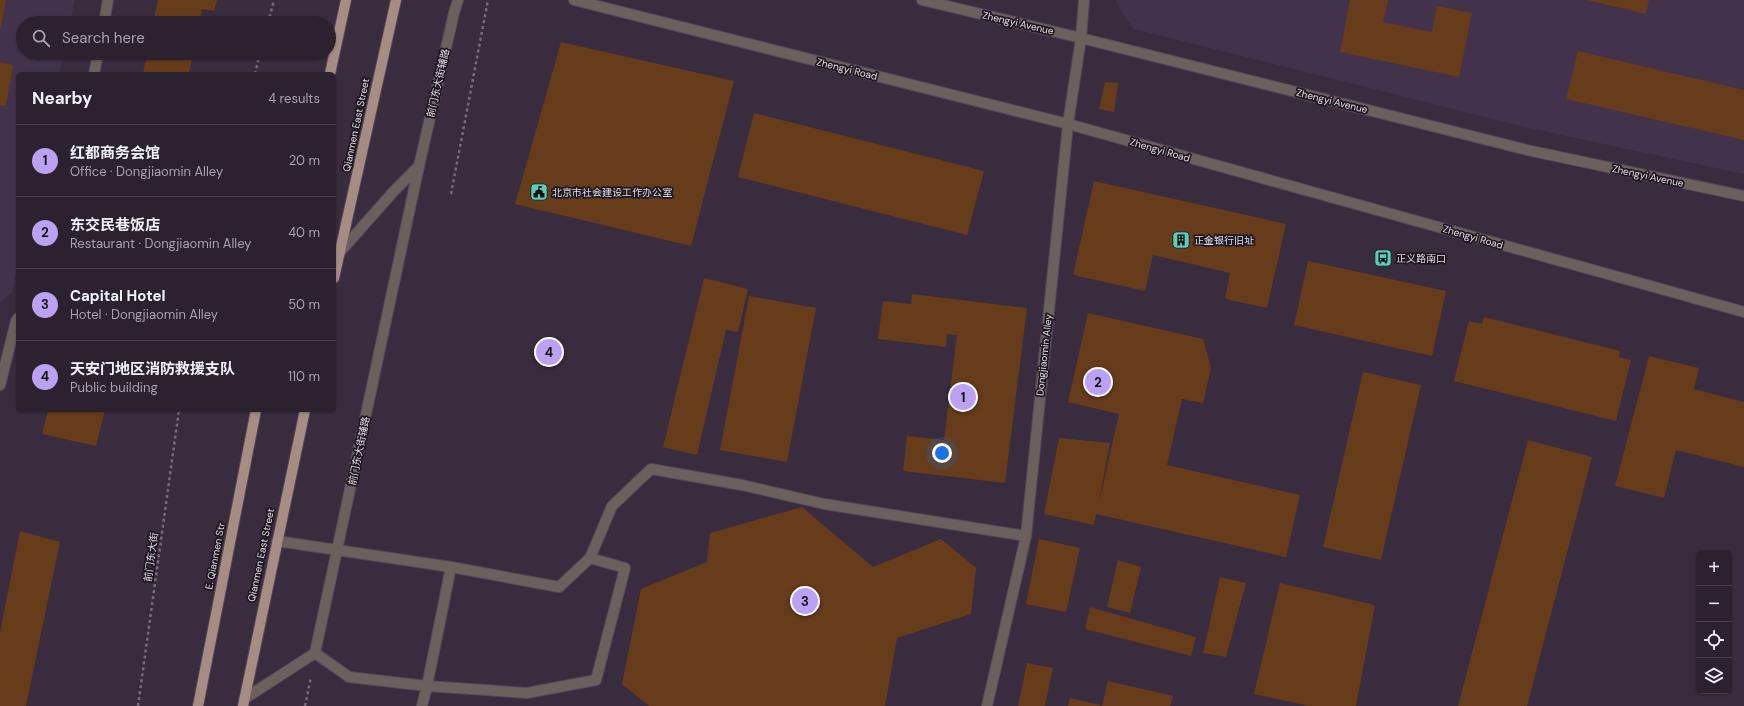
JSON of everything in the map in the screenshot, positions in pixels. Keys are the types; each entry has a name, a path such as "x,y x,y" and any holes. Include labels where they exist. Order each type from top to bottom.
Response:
{"main road":[{"path":"336,46 346,0"},
{"name":"Qianmen East Street","path":"336,269 396,0"},
{"path":"330,72 333,60"},
{"name":"E. Qianmen Str","path":"198,706 256,412"},
{"name":"Qianmen East Street","path":"243,702 305,412"}],"street":[{"path":"105,16 108,0"},
{"name":"前门东大街辅路","path":"315,653 419,166 458,0"},
{"name":"Zhengyi Road","path":"574,0 1068,124 1744,312"},
{"name":"Zhengyi Avenue","path":"922,0 1081,38 1527,150 1744,196"},
{"name":"Dongjiaomin Alley","path":"987,706 1026,536 1068,124 1081,38 1084,0"},
{"path":"94,72 97,60"},
{"path":"340,252 394,191 419,166"},
{"path":"0,384 16,320"},
{"path":"277,541 452,567 559,587 590,558 612,506 651,469 742,485 824,504 1026,536"},
{"path":"243,702 315,653 349,677 427,686 527,693 596,680 625,568 590,558"},
{"path":"422,706 452,567"}],"path":[{"path":"270,16 274,0"},
{"path":"451,194 488,0"},
{"path":"255,72 258,60"},
{"name":"前门东大街","path":"138,706 179,412"}],"shaded area":[{"path":"0,0 75,0 72,16 16,16 16,60 62,60 59,72 16,72 16,274 12,292 0,302"},
{"path":"1116,0 1744,0 1744,174 1529,128 1134,29 1121,11"}],"building":[{"path":"0,0 6,0 1,28 0,28"},
{"path":"158,0 217,0 214,11 202,9 200,16 155,16"},
{"path":"1350,0 1388,0 1383,22 1432,32 1437,6 1472,13 1459,77 1340,52"},
{"path":"1587,0 1649,0 1646,14"},
{"path":"561,42 734,81 691,246 515,204"},
{"path":"1578,51 1744,90 1744,140 1566,99"},
{"path":"146,60 192,60 189,72 143,72"},
{"path":"0,62 13,65 6,106 0,105"},
{"path":"1105,82 1118,83 1114,112 1099,109"},
{"path":"754,113 984,171 967,235 738,177"},
{"name":"正金银行旧址","path":"1094,181 1286,224 1267,308 1225,299 1230,273 1153,255 1145,291 1073,275"},
{"path":"1308,261 1446,291 1432,356 1294,325"},
{"path":"704,278 748,289 738,332 726,330 697,455 663,447"},
{"path":"912,294 1027,308 1005,483 903,471 907,436 944,440 957,335 947,334 946,347 878,339 883,301 911,304"},
{"path":"749,296 816,308 787,462 720,450"},
{"path":"1088,313 1203,339 1211,368 1203,403 1182,399 1167,465 1300,495 1286,557 1096,514 1094,525 1044,514 1059,438 1110,443 1098,507 1119,414 1068,402"},
{"path":"1484,317 1620,351 1619,357 1631,360 1616,421 1454,381 1469,321 1482,324"},
{"path":"1649,356 1699,368 1694,389 1744,402 1744,467 1676,450 1664,498 1615,486"},
{"path":"1363,372 1421,385 1381,560 1323,547"},
{"path":"48,412 104,412 96,446 42,434"},
{"path":"1528,440 1592,457 1527,706 1458,706"},
{"path":"802,507 873,567 941,539 976,568 971,614 897,638 885,706 649,706 622,684 641,589 707,562 710,533"},
{"path":"20,531 60,542 26,706 0,706 0,632"},
{"path":"1039,539 1080,548 1066,612 1026,604"},
{"path":"1118,560 1141,567 1130,613 1107,607"},
{"path":"1220,577 1246,583 1226,657 1203,653"},
{"path":"1280,583 1375,605 1356,706 1309,706 1254,694"},
{"path":"1090,607 1196,637 1191,656 1085,629"},
{"path":"1027,663 1053,668 1045,706 1018,706"},
{"path":"1108,681 1173,696 1170,706 1102,706"},
{"path":"1070,698 1100,705 1100,706 1068,706"}],"place":[{"name":"北京市社会建设工作办公室","path":"539,192"},
{"name":"正金银行旧址","path":"1181,240"},
{"name":"正义路南口","path":"1383,258"},
{"name":"天安门地区消防救援支队","path":"549,352"},
{"name":"东交民巷饭店","path":"1098,382"},
{"name":"红都商务会馆","path":"963,397"},
{"name":"Capital Hotel","path":"805,601"}]}
